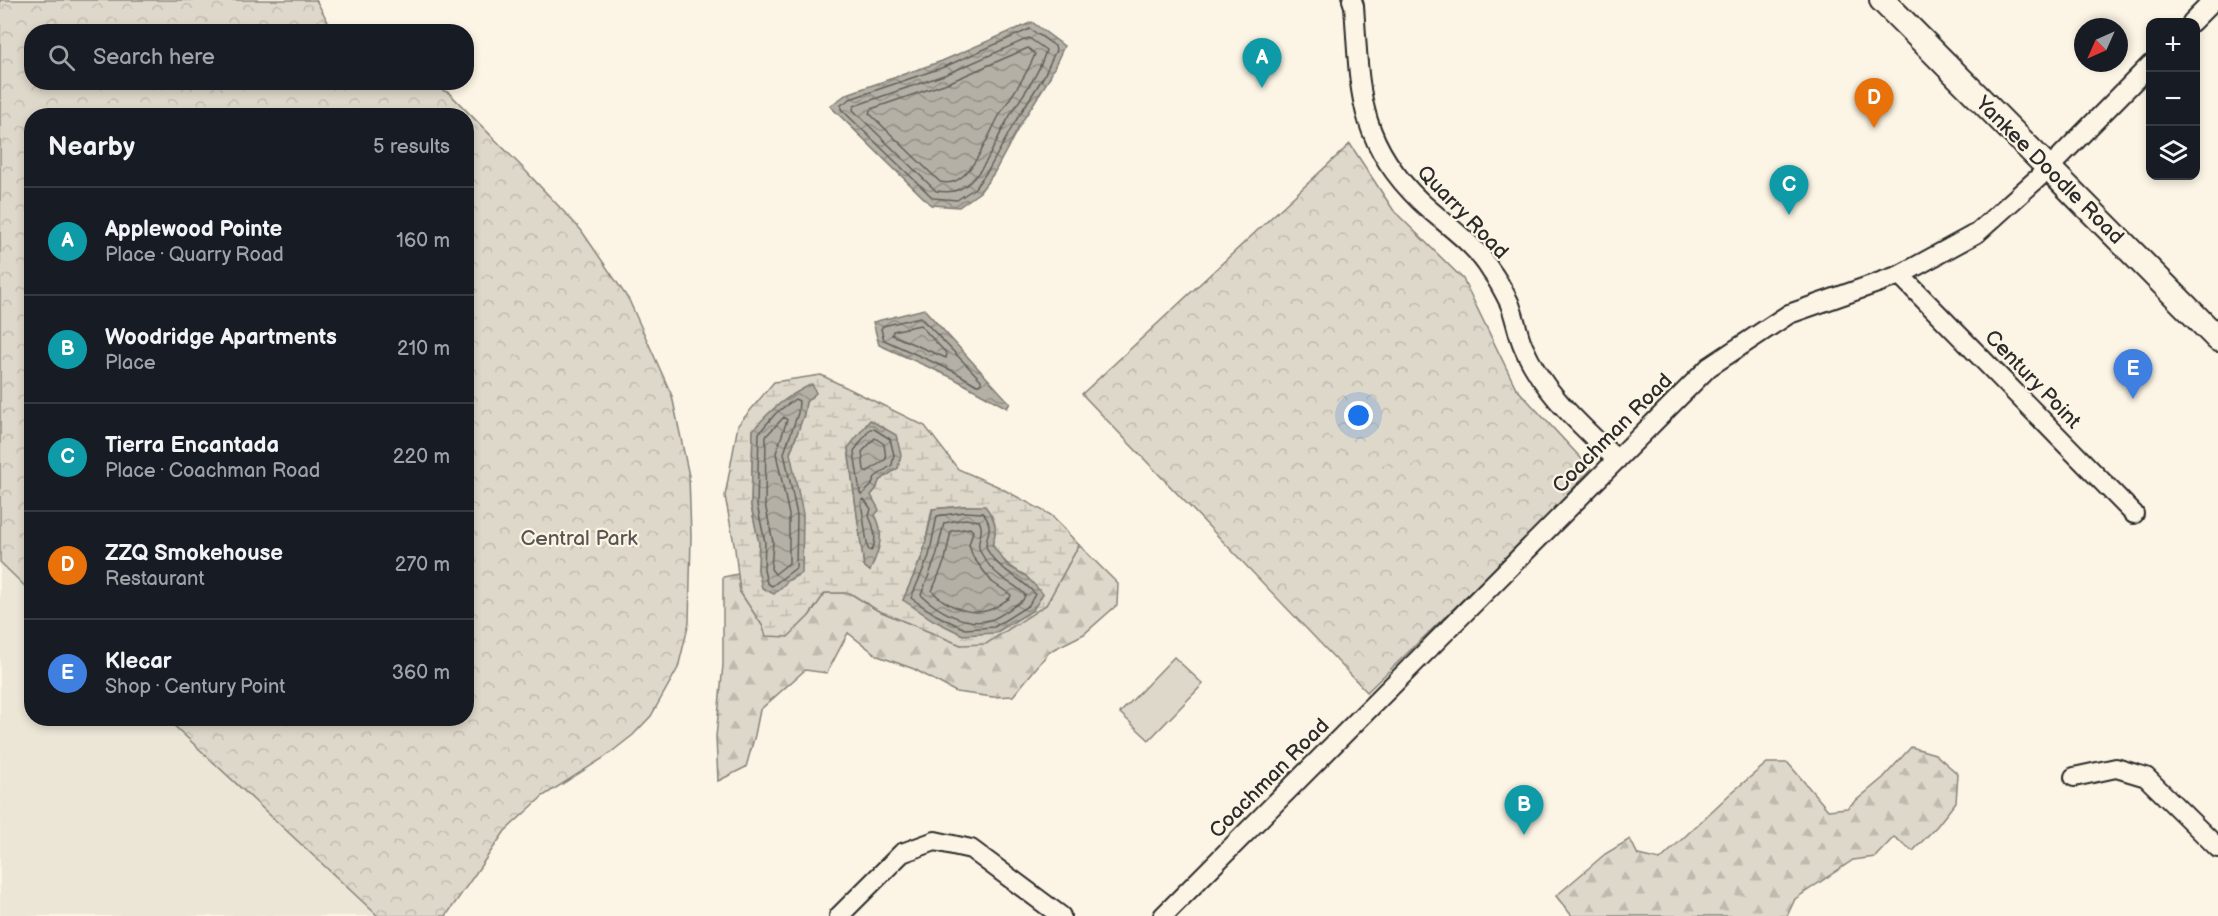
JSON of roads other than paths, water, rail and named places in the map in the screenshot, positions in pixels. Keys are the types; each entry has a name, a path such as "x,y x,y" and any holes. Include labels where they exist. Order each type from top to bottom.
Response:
{"main road":[{"name":"Yankee Doodle Road","path":"1882,0 2218,339"}],"street":[{"name":"Quarry Road","path":"1352,0 1359,85 1371,132 1392,171 1420,201 1459,234 1490,268 1509,302 1522,345 1545,386 1564,409 1617,460"},
{"path":"2196,18 2214,0"},
{"name":"Coachman Road","path":"1162,916 1709,367 1789,314 1900,275 1977,233 2048,169 2146,70"},
{"name":"Century Point","path":"1900,275 2134,514"},
{"path":"2074,777 2116,768 2146,777 2218,848"},
{"path":"839,916 902,853 935,841 971,849 1061,916"}],"water":[{"path":"1032,22 1064,46 1049,79 994,173 980,192 959,207 931,205 830,106 847,94 942,61"},
{"path":"924,309 1010,403 1007,408 953,378 879,345 873,322"},
{"path":"812,384 816,393 806,402 790,453 803,514 802,573 789,580 774,594 762,588 758,570 759,543 751,506 753,430 780,404"},
{"path":"870,420 896,435 901,455 898,468 879,481 871,495 879,510 875,515 880,536 878,550 870,571 864,566 848,448"},
{"path":"985,506 995,525 992,545 1008,566 1026,576 1043,594 1033,610 995,633 963,635 933,620 903,600 923,554 933,509"}],"place":[{"name":"Applewood Pointe","path":"1262,88"},
{"name":"ZZQ Smokehouse","path":"1874,128"},
{"name":"Tierra Encantada","path":"1789,215"},
{"name":"Klecar","path":"2133,399"},
{"name":"Woodridge Apartments","path":"1524,835"}],"park label":[{"name":"Central Park","path":"579,538"}]}
